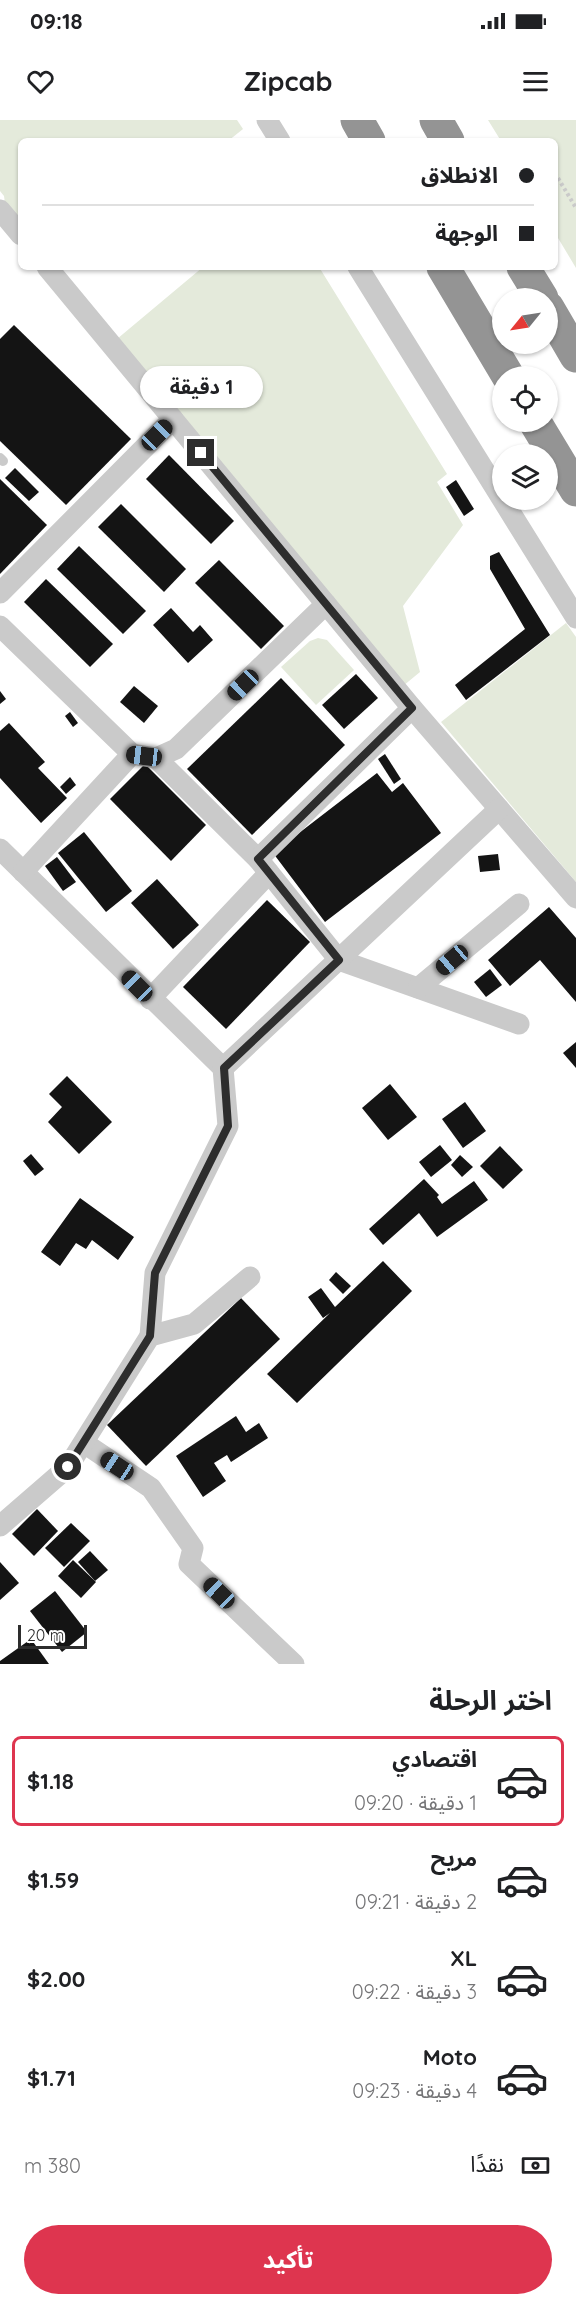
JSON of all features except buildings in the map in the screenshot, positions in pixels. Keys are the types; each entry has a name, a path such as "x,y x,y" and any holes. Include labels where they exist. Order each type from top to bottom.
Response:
{"highway":[{"path":"357,120 367,138"},
{"path":"436,120 446,138"},
{"path":"445,270 502,366"},
{"path":"525,270 536,288"},
{"path":"558,325 576,356"},
{"path":"541,432 576,490"}],"street":[{"path":"267,120 278,138"},
{"path":"0,210 18,231"},
{"path":"49,270 412,708 576,898"},
{"path":"360,270 576,618"},
{"path":"0,593 173,419"},
{"path":"0,626 132,754 156,758 176,749 326,604"},
{"path":"150,999 263,866 412,708"},
{"path":"23,872 132,754"},
{"path":"156,758 263,866 339,960 519,1024"},
{"path":"224,1068 499,809"},
{"path":"0,849 150,999 224,1068 228,1126 155,1273 150,1336 68,1467 0,1526"},
{"path":"418,988 519,904"},
{"path":"150,1336 194,1324 250,1277"},
{"path":"84,1443 151,1488 193,1548 189,1564 294,1664"}],"path":[{"path":"558,178 576,208"}],"green space":[{"path":"0,120 237,120 243,129 232,138 18,138 18,225 6,211 4,196 0,191"},
{"path":"488,120 576,120 576,268 558,238 558,138 499,138"},
{"path":"199,270 321,270 447,474 437,482 463,525 403,606 420,672 403,686 117,339"},
{"path":"566,623 576,637 576,882 441,722"},
{"path":"318,638 327,640 354,670 316,705 281,667 310,641"}],"route":[{"path":"68,1467 150,1336 155,1273 228,1126 224,1068 339,960 258,859 412,708 201,453"}]}
